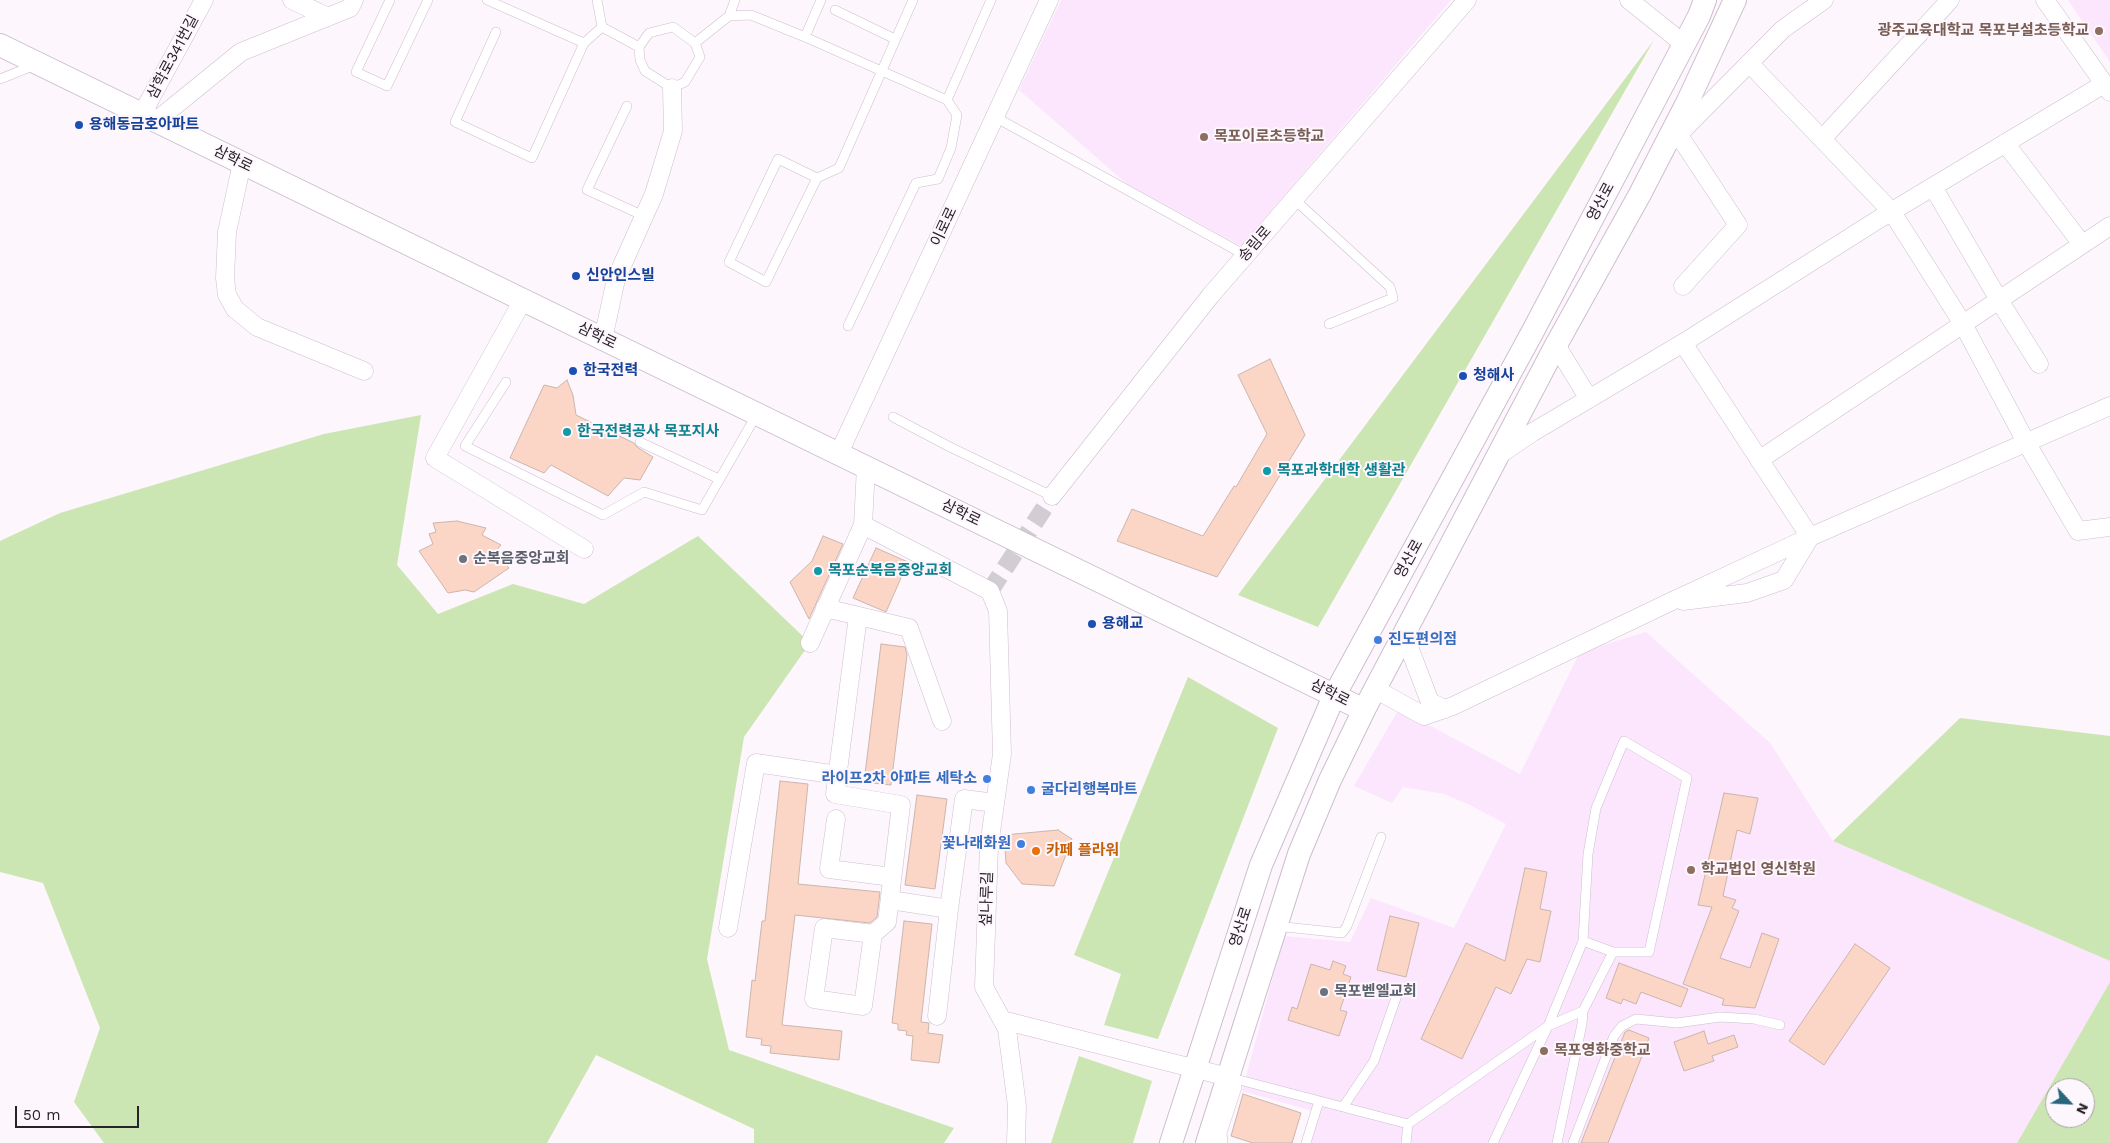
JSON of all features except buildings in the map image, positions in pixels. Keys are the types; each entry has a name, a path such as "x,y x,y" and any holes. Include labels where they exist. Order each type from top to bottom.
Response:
{"street":[{"name":"삼학로341번길","path":"149,118 204,0"},
{"path":"292,0 320,10 350,8 354,0"},
{"name":"이로로","path":"839,453 1049,0"},
{"name":"송림로","path":"1052,496 1211,295 1467,0"},
{"path":"1629,0 1684,44"},
{"name":"영산로","path":"1171,1143 1262,865 1334,696 1533,331 1684,44 1705,0"},
{"name":"영산로","path":"1207,1143 1233,1078 1275,926 1299,854 1330,780 1364,710 1500,455 1556,345 1640,194 1688,101 1735,0"},
{"path":"1640,194 1670,142 1783,29 1824,0"},
{"path":"1822,139 1950,0"},
{"path":"1500,455 1533,432 1683,343 2004,143 2107,88 2045,0"},
{"path":"149,118 241,52 320,10"},
{"name":"삼학로","path":"0,45 1296,675 1364,710"},
{"path":"1749,63 1892,212 1963,324 2026,442 2078,531 2110,527"},
{"path":"603,338 616,279 654,194 673,132 672,88"},
{"path":"1678,134 1738,225 1684,286"},
{"path":"2004,143 2082,244"},
{"path":"242,163 227,232 225,278 227,295 235,309 257,327 364,371"},
{"path":"1933,186 1998,300 2039,364"},
{"path":"1759,460 2110,226"},
{"path":"523,300 435,458 584,549"},
{"path":"1683,343 1810,538"},
{"path":"1556,345 1589,399"},
{"path":"1376,688 1424,716 1445,709 1810,538 2110,406"},
{"path":"810,643 863,525 866,467"},
{"name":"섶나루길","path":"863,525 990,590 998,611 1002,754 989,846 984,987 1007,1029 1017,1106 1016,1143"},
{"path":"1668,603 1748,593 1784,580 1810,538"},
{"path":"825,608 909,628 942,721"},
{"path":"858,616 835,794 901,805 887,922 873,934 863,1006 814,999 824,928 873,934"},
{"path":"1404,634 1430,702 1445,709"},
{"path":"728,928 756,763 838,775"},
{"path":"936,1016 964,798 995,803"},
{"path":"836,819 829,869 892,877"},
{"path":"890,900 950,909"},
{"path":"1002,1020 1233,1078"}],"lane":[{"path":"390,0 356,72 387,86 428,0"},
{"path":"487,0 584,43"},
{"path":"597,0 602,27"},
{"path":"695,44 729,16 735,0"},
{"path":"804,37 821,0"},
{"path":"817,178 778,159 729,262 766,282 817,178 839,168 913,0"},
{"path":"947,100 992,0"},
{"path":"835,10 895,39"},
{"path":"729,16 751,15 804,37 947,100 957,116 951,148 938,179 916,183 848,326"},
{"path":"496,32 455,122 532,158 584,43 602,27"},
{"path":"602,27 639,46"},
{"path":"673,27 695,44 700,57 685,82 672,88 645,71 640,60 639,46 650,33 673,27"},
{"path":"0,79 38,64"},
{"path":"627,106 587,190 644,216"},
{"path":"995,117 1245,255"},
{"path":"1294,199 1390,287 1393,298 1329,324"},
{"path":"506,382 465,446 603,515 644,492 702,510 757,414"},
{"path":"893,417 950,447 1052,496"},
{"path":"640,442 719,478"},
{"path":"1493,1143 1548,1026 1583,941 1588,854 1596,808 1624,741 1687,778 1648,952 1613,952 1583,941"},
{"path":"1275,926 1342,933 1347,926 1381,837"},
{"path":"1557,1143 1582,1024 1583,1010 1613,952"},
{"path":"1343,1107 1374,1061 1397,995"},
{"path":"1406,1143 1408,1124 1548,1026 1583,1010"},
{"path":"1573,1143 1614,1036 1622,1026 1636,1019 1677,1023 1720,1017 1754,1020 1780,1025"},
{"path":"1223,1143 1222,1133 1233,1078 1408,1124"},
{"path":"1306,1143 1320,1101"}],"shaded area":[{"name":"목포이로초등학교","path":"1061,0 1451,0 1241,246 1127,184 1019,90"},
{"name":"광주교육대학교 목포부설초등학교","path":"2068,0 2110,0 2110,62"},
{"name":"학교법인 영신학원","path":"1646,632 1770,743 1833,841 2110,961 2110,982 2055,1078 2045,1078 2045,1095 2017,1143 1309,1143 1320,1113 1242,1091 1284,936 1350,942 1371,898 1454,928 1506,824 1444,794 1403,787 1392,803 1354,786 1399,709 1520,774 1580,652"}],"green space":[{"path":"1654,40 1318,627 1238,595"},
{"path":"421,415 397,565 438,614 513,584 584,604 698,536 810,643 744,737 707,959 729,1050 954,1128 944,1143 754,1143 754,1129 596,1055 547,1143 104,1143 74,1102 100,1028 43,883 0,872 0,541 60,513 324,434"},
{"path":"1188,677 1278,728 1158,1039 1104,1025 1121,974 1074,955"},
{"path":"1960,718 2110,736 2110,961 1833,841"},
{"path":"2110,982 2110,1143 2017,1143 2045,1095 2045,1128 2095,1128 2095,1078 2055,1078"},
{"path":"1079,1056 1152,1081 1133,1143 1051,1143"}],"tunnel":[{"path":"990,591 1052,496"}],"place":[{"name":"광주교육대학교 목포부설초등학교","path":"2099,31"},
{"name":"용해동금호아파트","path":"79,125"},
{"name":"목포이로초등학교","path":"1204,137"},
{"name":"신안인스빌","path":"576,276"},
{"name":"한국전력","path":"573,371"},
{"name":"청해사","path":"1463,376"},
{"name":"한국전력공사 목포지사","path":"567,432"},
{"name":"목포과학대학 생활관","path":"1267,471"},
{"name":"순복음중앙교회","path":"463,559"},
{"name":"목포순복음중앙교회","path":"818,571"},
{"name":"용해교","path":"1092,624"},
{"name":"진도편의점","path":"1378,640"},
{"name":"라이프2차 아파트 세탁소","path":"987,779"},
{"name":"굴다리행복마트","path":"1031,790"},
{"name":"꽃나래화원","path":"1021,844"},
{"name":"카페 플라워","path":"1036,851"},
{"name":"학교법인 영신학원","path":"1691,870"},
{"name":"목포벧엘교회","path":"1324,992"},
{"name":"목포영화중학교","path":"1544,1051"}]}
